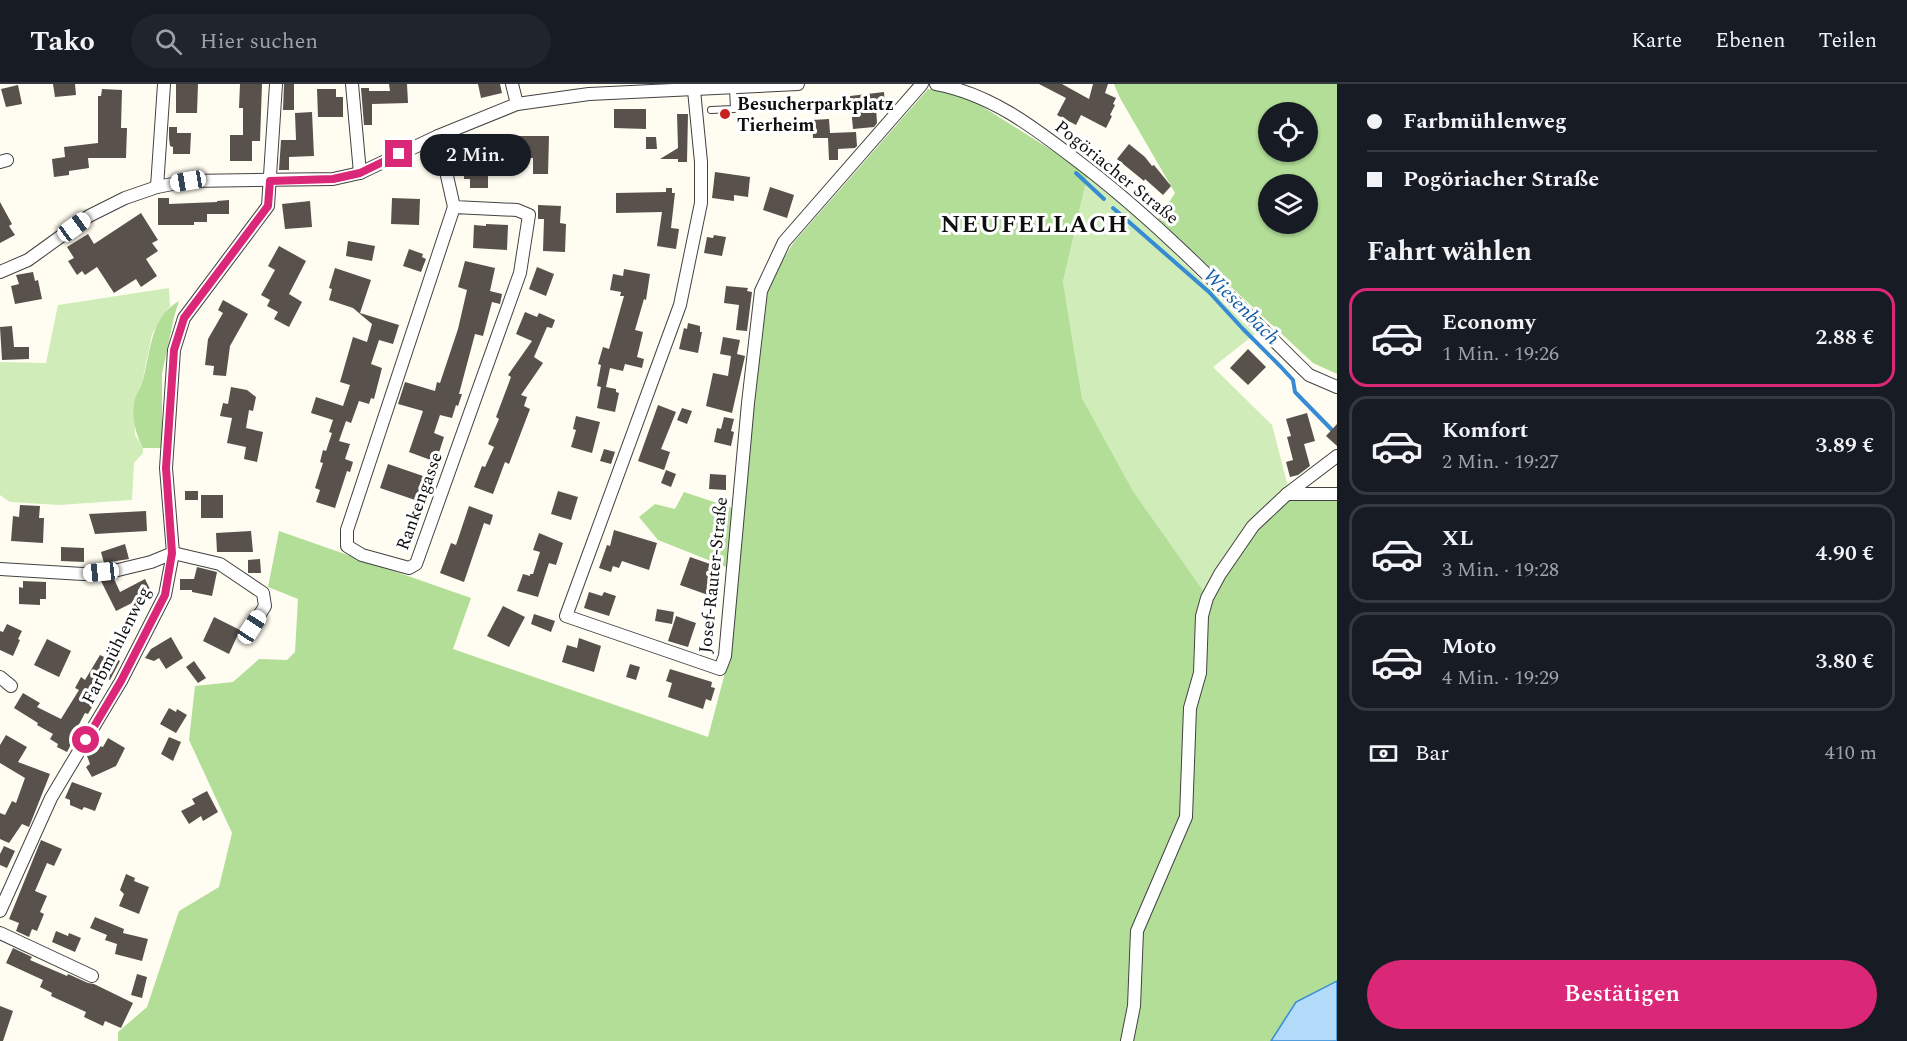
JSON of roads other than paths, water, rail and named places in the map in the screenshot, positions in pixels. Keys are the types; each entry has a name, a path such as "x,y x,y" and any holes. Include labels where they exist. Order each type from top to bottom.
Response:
{"street":[{"path":"157,187 164,84"},
{"name":"Farbmühlenweg","path":"0,911 51,798 121,681 165,595 172,553 166,468 174,350 184,318 268,206 276,84"},
{"path":"352,84 360,173"},
{"path":"512,84 517,104"},
{"path":"0,273 28,260 89,216 125,198 157,187 188,181 333,179 360,173 438,136 517,104 590,94 798,84"},
{"name":"Josef-Rauter-Straße","path":"694,90 701,162 701,203 680,305 566,616 720,669 725,656 748,403 761,291 784,242 922,84"},
{"name":"Pogöriacher Straße","path":"936,84 964,88 1000,106 1042,134 1120,193 1176,244 1309,375 1337,387"},
{"path":"438,136 454,207"},
{"name":"Rankengasse","path":"454,207 517,210 529,215 520,273 416,564 409,568 362,555 347,546 347,530 454,207"},
{"path":"1127,1041 1134,1006 1137,931 1186,817 1190,708 1200,673 1202,616 1207,598 1220,574 1253,526 1287,494 1337,456"},
{"path":"1287,494 1337,494"},
{"path":"0,569 83,574 118,570 151,562 172,553 220,564 263,593 265,606 252,627"},
{"path":"0,677 11,686"},
{"path":"0,933 92,976"}],"lane":[{"path":"711,110 734,109 738,86"}],"water":[{"path":"1337,981 1337,1041 1271,1041 1296,1002"}],"waterway":[{"name":"Wiesenbach","path":"1076,173 1104,199"},
{"name":"Wiesenbach","path":"1113,208 1209,292 1293,380 1295,392 1334,432"}],"place":[{"name":"Besucherparkplatz Tierheim","path":"725,114"}],"district":[{"name":"NEUFELLACH","path":"1035,224"}]}
